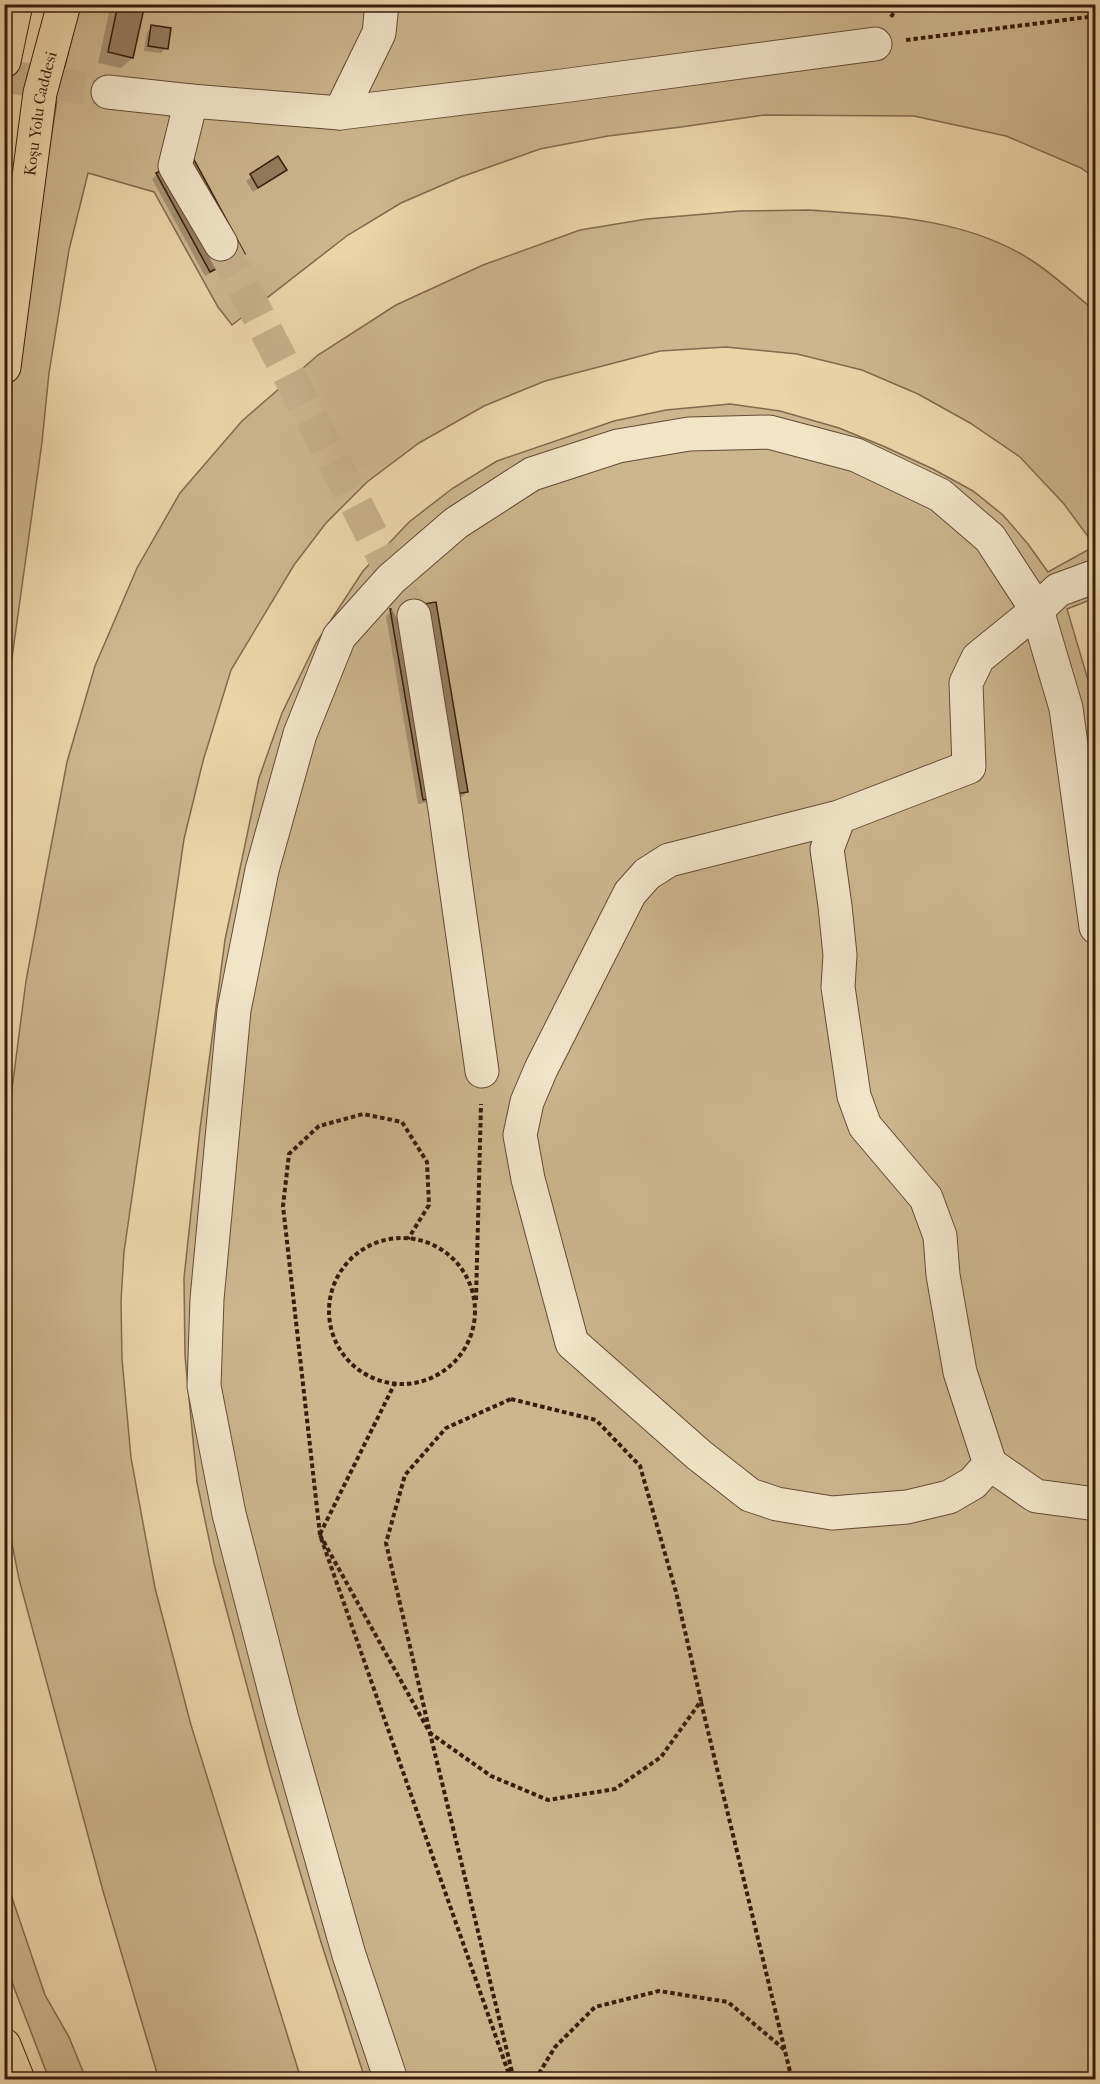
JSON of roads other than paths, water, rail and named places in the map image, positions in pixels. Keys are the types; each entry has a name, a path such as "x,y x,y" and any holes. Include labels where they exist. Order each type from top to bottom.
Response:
{"main road":[{"path":"4,61 16,4"},
{"name":"Koşu Yolu Caddesi","path":"4,367 40,93 64,4"},
{"path":"4,2045 18,2079"}],"lane":[{"path":"340,113 380,33 382,4"},
{"path":"108,92 340,113 562,87 875,44"},
{"path":"191,101 176,166 221,244"},
{"path":"391,2079 349,1955 282,1719 229,1514 204,1386 207,1299 234,1010 262,870 300,734 339,637 392,579 456,523 532,474 618,446 689,434 769,432 856,455 940,495 990,538 1037,610 1066,708 1095,927"},
{"path":"990,1464 973,1483 949,1497 907,1507 832,1513 777,1504 750,1495 699,1455 572,1343 528,1179 520,1135 527,1102 541,1069 630,893 646,874 669,860 839,817 969,766 966,683 978,658 1058,590 1095,576"},
{"path":"414,615 445,809 482,1071"},
{"path":"839,817 826,849 836,906 840,955 838,987 854,1096 865,1126 926,1198 940,1236 943,1275 960,1372 990,1464 1036,1496 1095,1504"}],"tunnel":[{"path":"4,76 108,92"},
{"path":"221,244 414,616"}]}
